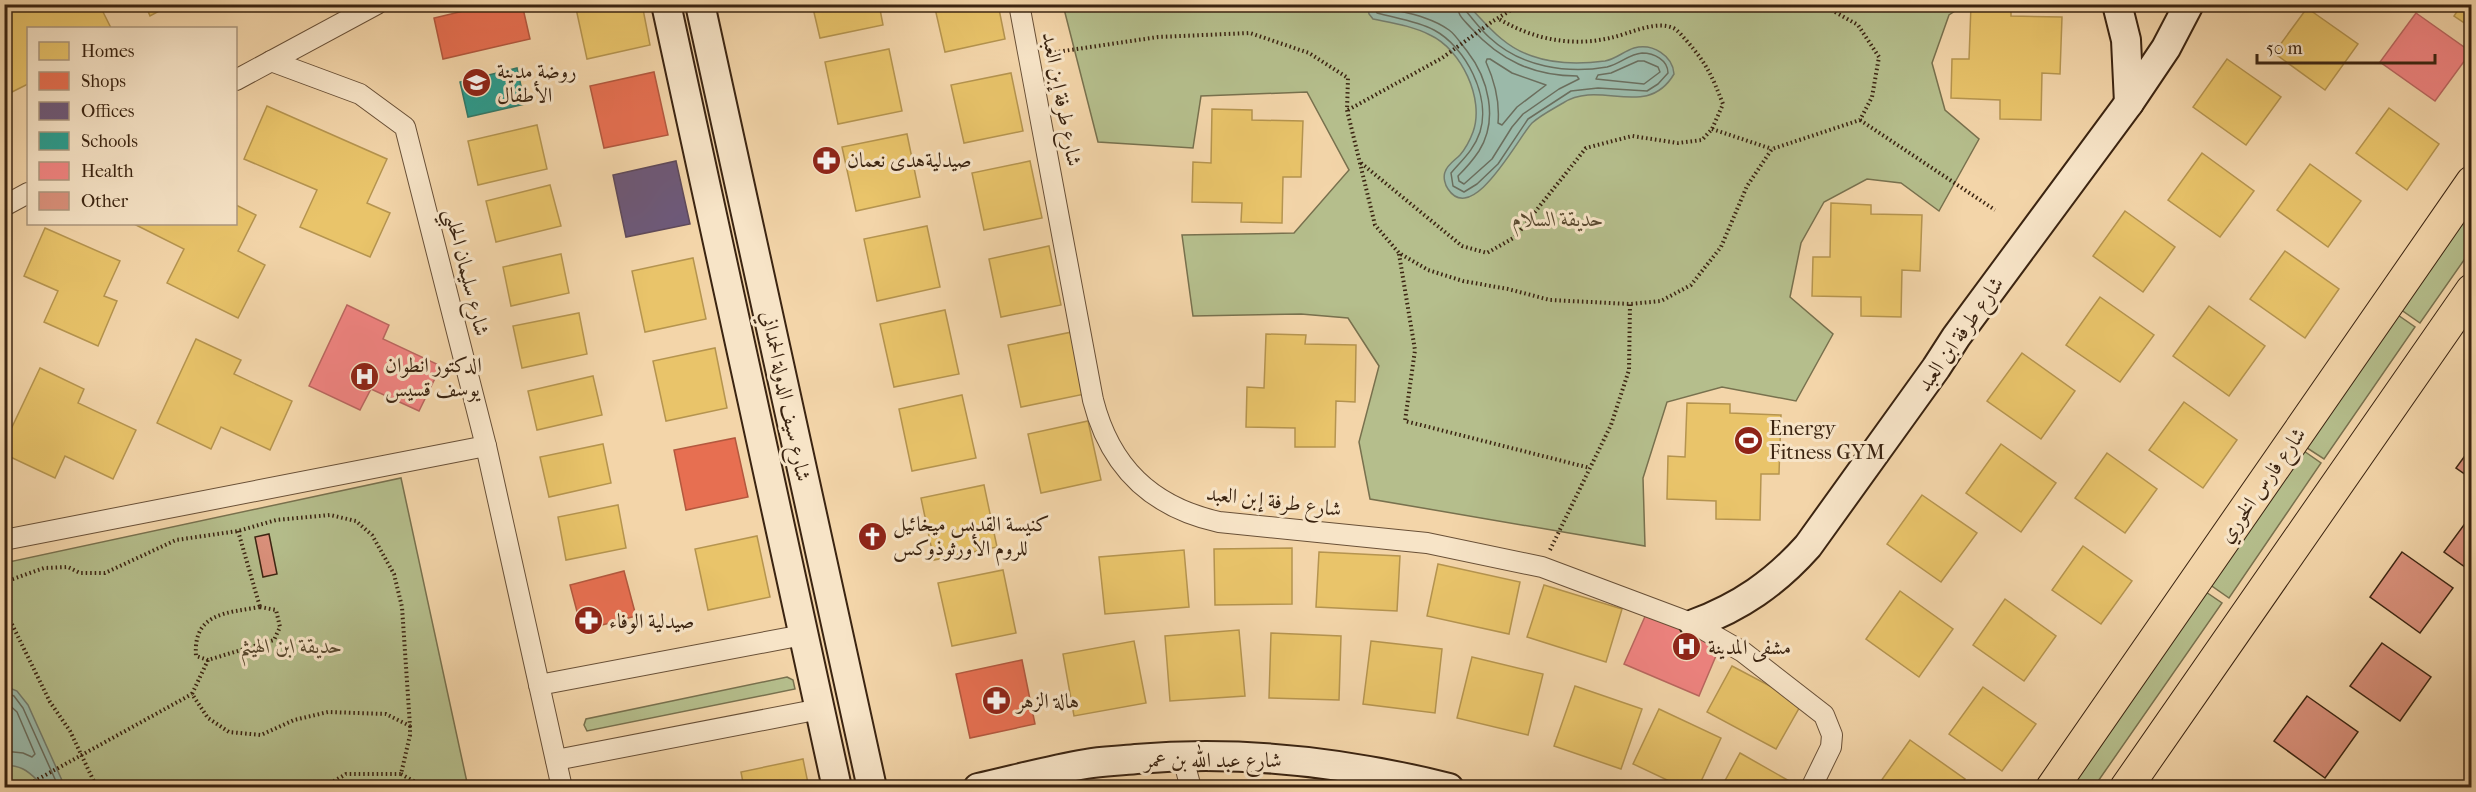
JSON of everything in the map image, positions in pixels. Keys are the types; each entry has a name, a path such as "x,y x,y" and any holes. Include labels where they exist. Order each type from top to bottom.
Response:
{"main road":[{"name":"شارع سيف الدولة الحمداني","path":"666,4 837,788"},
{"name":"شارع سيف الدولة الحمداني","path":"700,4 872,788"},
{"path":"2117,4 2126,40 2129,103"},
{"name":"شارع طرفة ابن العبد","path":"1694,624 1745,601 1789,567 1808,546 1956,337 2129,103 2166,48 2185,5"},
{"name":"شارع فارس الخوري","path":"2052,788 2472,182"},
{"path":"2126,788 2472,290"},
{"name":"شارع عبد الله بن عمر","path":"978,788 1087,764 1182,755 1255,756 1327,763 1398,775 1449,788"}],"street":[{"path":"237,79 377,4"},
{"name":"شارع طرفة إبن العبد","path":"1019,4 1093,400 1106,439 1129,473 1161,500 1199,518 1427,543 1542,567 1694,624 1743,652 1824,715 1832,735 1832,747 1811,788"},
{"name":"شارع سليمان الحلبي","path":"271,61 360,94 405,128 486,446 562,788"},
{"path":"4,206 27,194"},
{"path":"4,540 486,446"},
{"path":"539,685 803,635"},
{"path":"556,760 820,709"},
{"path":"1182,755 1191,788"}],"path":[{"path":"1347,110 1443,58 1493,21 1521,4"},
{"path":"1712,129 1772,149 1860,120 1872,97 1879,57 1858,25 1821,4"},
{"path":"1360,163 1462,246 1486,253 1515,237 1586,148 1632,136 1678,143 1702,140 1712,129 1723,104 1708,67 1675,28 1662,25 1609,39 1582,42 1548,39 1522,33 1499,19"},
{"path":"1029,56 1158,37 1250,33 1309,53 1348,78 1347,110 1375,225 1399,253 1428,270 1463,281 1550,300 1630,304 1661,301 1691,285 1721,247 1747,186 1772,149"},
{"path":"1860,120 1995,210"},
{"path":"1399,253 1415,350 1405,421 1590,468"},
{"path":"1542,567 1611,424 1629,370 1630,304"},
{"path":"4,582 44,568 68,567 80,573 105,573 176,540 238,531 276,520 330,515 356,521 372,535 394,574 402,607 410,735 401,774"},
{"path":"238,531 260,607"},
{"path":"260,607 276,610 280,627 274,640 208,660 196,656 195,640 199,629 212,618 260,607"},
{"path":"4,608 50,702 70,731 80,757 97,788"},
{"path":"24,786 192,694 208,660"},
{"path":"192,694 208,718 229,732 261,735 294,720 328,712 386,714 410,726"},
{"path":"322,788 346,774 401,774 426,788"}],"green space":[{"name":"حديقة السلام","path":"1063,5 1964,5 1949,15 1932,63 1945,110 1979,139 1939,211 1901,183 1867,179 1824,202 1801,243 1790,297 1833,334 1796,401 1722,387 1667,402 1643,478 1645,546 1370,499 1359,442 1379,366 1348,318 1301,314 1193,316 1182,235 1294,233 1349,170 1307,92 1201,96 1193,148 1098,142"},
{"path":"2471,207 2471,250 2420,323 2400,309"},
{"path":"2395,313 2415,327 2324,459 2304,446"},
{"path":"2301,449 2321,463 2229,598 2209,584"},
{"name":"حديقة ابن الهيثم","path":"401,478 468,787 5,787 4,563"},
{"path":"2203,590 2222,603 2094,787 2065,788"},
{"path":"787,677 793,680 795,689 587,731 584,725 586,719"}],"water":[{"path":"1367,5 1468,5 1504,41 1532,56 1559,62 1596,62 1609,60 1634,48 1648,47 1661,52 1666,57 1674,74 1663,87 1650,95 1637,97 1592,95 1577,97 1563,103 1532,123 1506,160 1482,188 1470,197 1458,198 1448,189 1444,176 1447,167 1468,144 1473,132 1476,105 1468,76 1451,51 1441,42 1417,29 1373,19"},
{"path":"5,686 17,691 28,705 65,787 37,787 37,780 26,771 19,767 5,765"}],"building: Homes":[{"path":"18,4 99,4 110,27 27,27 27,84 4,96 4,11"},
{"path":"145,4 172,4 150,16"},
{"path":"575,4 642,4 650,45 587,59"},
{"path":"812,4 879,4 883,25 820,38"},
{"path":"934,4 998,4 1005,39 945,52"},
{"path":"2462,4 2472,4 2472,28 2454,16"},
{"path":"1971,5 2011,6 2011,16 2062,17 2060,74 2042,73 2041,120 2000,119 2000,100 1951,98 1952,59 1969,59"},
{"path":"2307,8 2358,44 2325,90 2274,53"},
{"path":"889,49 902,111 838,124 825,62"},
{"path":"2227,59 2281,97 2246,145 2193,107"},
{"path":"1011,73 1023,131 964,143 951,85"},
{"path":"267,106 387,159 367,203 390,213 370,257 300,227 317,190 244,159"},
{"path":"2389,108 2439,144 2407,190 2356,153"},
{"path":"1212,109 1252,110 1252,120 1303,121 1301,177 1283,177 1282,223 1241,222 1242,203 1192,202 1193,162 1211,163"},
{"path":"537,125 547,169 478,185 468,141"},
{"path":"907,134 920,197 856,211 842,147"},
{"path":"2202,153 2254,191 2220,237 2168,200"},
{"path":"1030,161 1042,218 984,230 972,173"},
{"path":"2310,164 2361,201 2328,247 2277,210"},
{"path":"550,185 561,226 496,242 486,201"},
{"path":"1831,203 1871,205 1871,214 1922,215 1920,271 1902,270 1901,317 1861,316 1861,297 1812,296 1813,257 1830,257"},
{"path":"237,206 256,215 238,251 265,265 238,318 167,283 184,249 136,225 237,225"},
{"path":"2125,211 2175,247 2143,292 2093,256"},
{"path":"927,226 940,287 877,301 864,239"},
{"path":"45,228 120,261 104,296 117,301 98,346 44,322 58,291 24,276"},
{"path":"1049,246 1061,305 1001,317 989,259"},
{"path":"2285,251 2339,289 2305,338 2250,299"},
{"path":"561,254 569,293 511,306 503,267"},
{"path":"693,258 706,319 645,332 632,271"},
{"path":"2100,297 2154,335 2120,382 2066,345"},
{"path":"2209,306 2265,346 2229,396 2173,356"},
{"path":"945,310 959,374 894,387 880,324"},
{"path":"579,313 587,354 522,368 513,326"},
{"path":"1072,332 1085,394 1021,407 1008,345"},
{"path":"1266,334 1306,335 1305,344 1356,345 1355,402 1336,401 1335,447 1295,447 1295,428 1246,427 1247,387 1264,388"},
{"path":"196,339 241,360 234,374 292,401 270,450 221,427 211,449 157,423"},
{"path":"715,348 727,408 666,421 653,361"},
{"path":"2022,353 2075,391 2041,439 1987,401"},
{"path":"40,368 84,389 78,403 136,430 113,479 65,456 55,478 4,454 4,444"},
{"path":"593,376 602,415 537,430 528,391"},
{"path":"962,395 976,458 912,471 899,409"},
{"path":"2184,402 2237,440 2203,488 2149,450"},
{"path":"1687,403 1730,404 1730,413 1781,415 1779,474 1761,474 1760,520 1716,519 1716,501 1667,499 1668,456 1685,457"},
{"path":"1088,421 1101,480 1041,493 1028,434"},
{"path":"603,444 611,483 549,497 540,457"},
{"path":"2001,444 2056,483 2021,532 1966,493"},
{"path":"2107,453 2157,489 2125,533 2075,498"},
{"path":"984,485 997,547 934,560 921,498"},
{"path":"1922,495 1977,533 1941,582 1887,544"},
{"path":"618,505 626,548 566,560 558,517"},
{"path":"757,536 770,597 708,610 695,549"},
{"path":"2083,546 2132,581 2101,624 2052,590"},
{"path":"1292,548 1292,604 1215,605 1214,549"},
{"path":"1184,550 1189,607 1105,614 1099,557"},
{"path":"1319,552 1400,556 1397,611 1316,607"},
{"path":"1438,564 1520,582 1509,634 1427,616"},
{"path":"1003,570 1016,633 952,646 938,583"},
{"path":"1544,585 1622,609 1606,662 1527,637"},
{"path":"1900,591 1953,629 1919,677 1866,639"},
{"path":"2005,599 2056,636 2024,681 1973,645"},
{"path":"1239,630 1245,696 1170,701 1165,636"},
{"path":"1271,633 1341,636 1339,700 1269,698"},
{"path":"1134,641 1146,703 1074,716 1063,654"},
{"path":"1371,641 1442,649 1435,713 1363,704"},
{"path":"1472,657 1543,674 1528,735 1457,718"},
{"path":"1732,666 1802,703 1776,749 1707,712"},
{"path":"1575,686 1642,709 1621,769 1554,746"},
{"path":"1983,687 2036,724 2002,771 1949,734"},
{"path":"1659,709 1721,738 1698,788 1684,788 1633,764"},
{"path":"1910,740 1965,779 1959,788 1876,788"},
{"path":"1740,753 1798,786 1798,788 1721,788"},
{"path":"803,759 809,788 744,788 741,772"}],"building: Shops":[{"path":"493,4 522,4 530,39 443,59 434,18"},
{"path":"654,72 668,135 604,148 590,86"},
{"path":"735,438 748,497 686,510 674,450"},
{"path":"624,571 636,616 591,628 580,623 570,585"},
{"path":"1022,660 1035,724 970,738 956,674"}],"building: Offices":[{"path":"676,161 690,224 626,237 613,175"}],"building: Schools":[{"path":"517,68 525,104 468,117 460,82"}],"building: Health":[{"path":"2416,13 2471,52 2435,101 2380,62"},
{"path":"347,305 389,325 383,339 441,366 419,411 371,389 360,410 309,386"},
{"path":"1647,612 1721,644 1699,696 1624,664"}],"building: Other":[{"path":"2472,446 2472,479 2456,468"},
{"path":"2472,514 2472,572 2444,552"},
{"path":"269,534 277,574 263,577 255,537"},
{"path":"2402,552 2453,588 2420,633 2370,597"},
{"path":"2382,643 2431,677 2400,721 2350,686"},
{"path":"2307,696 2358,732 2325,778 2274,741"}],"place":[{"name":"روضة مدينة الأطفال","path":"476,83"},
{"name":"صيدليةهدى نعمان","path":"826,160"},
{"name":"الدكتور انطوان يوسف قسيس","path":"364,377"},
{"name":"Energy Fitness GYM","path":"1748,440"},
{"name":"كنيسة القديس ميخائيل للروم الأورثوذوكس","path":"872,536"},
{"name":"صيدلية الوفاء","path":"588,621"},
{"name":"مشفى المدينة","path":"1687,647"},
{"name":"هالة الزهر","path":"996,701"}]}
